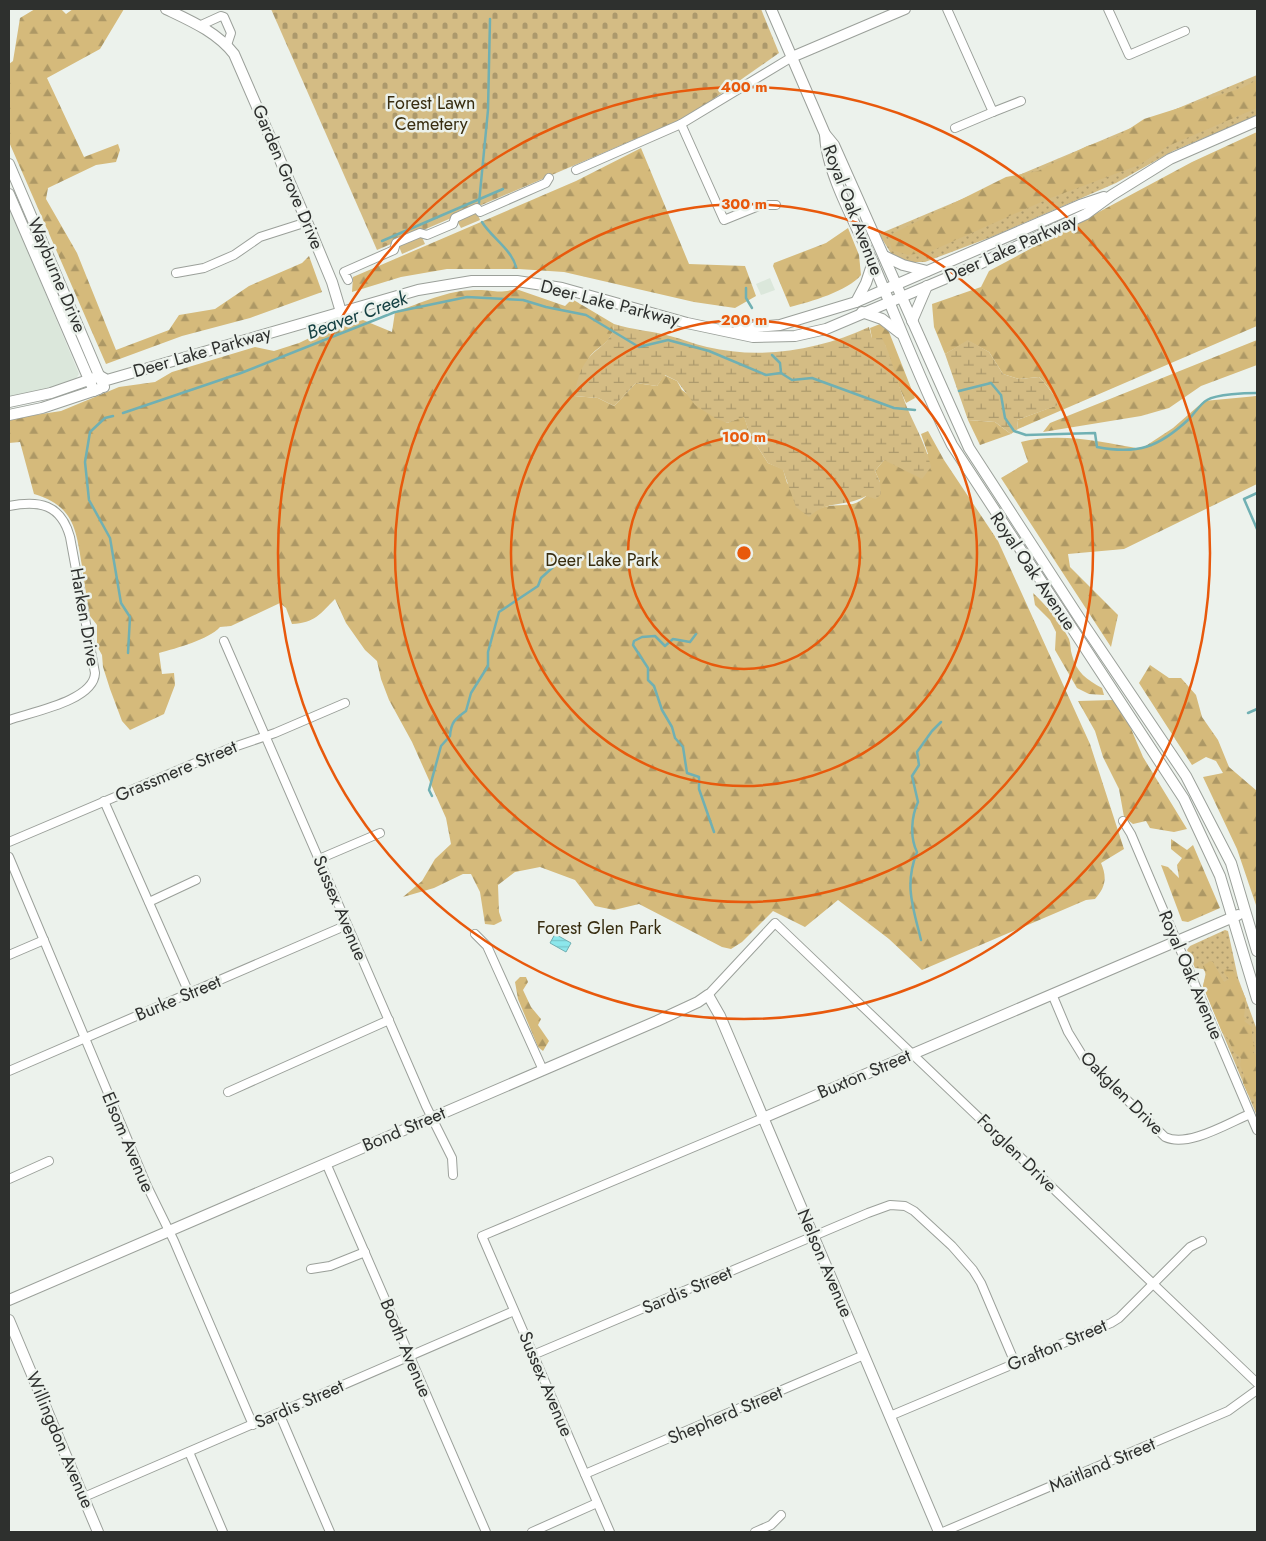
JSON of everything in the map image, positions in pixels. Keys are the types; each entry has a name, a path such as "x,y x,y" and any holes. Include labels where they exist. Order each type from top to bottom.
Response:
{"main road":[{"name":"Garden Grove Drive","path":"166,9 199,26 227,45 242,70 332,282 341,312"},
{"name":"Royal Oak Avenue","path":"771,9 825,134 834,145 958,426 975,460 1186,776 1208,815 1231,863 1257,951"},
{"path":"792,56 902,9"},
{"name":"Deer Lake Parkway","path":"9,402 51,393 89,380 104,381 341,312 445,285 472,281 510,281 562,288 687,322 764,338 795,336 826,329 862,312 927,286 1086,214 1112,195 1176,156 1257,122"},
{"name":"Royal Oak Avenue","path":"825,134 825,149 850,213 873,262 901,335 928,397 962,463 1143,734 1198,825 1214,861 1234,917 1257,998"},
{"name":"Wayburne Drive","path":"9,164 104,381"},
{"name":"Wayburne Drive","path":"9,194 94,391"},
{"name":"Deer Lake Parkway","path":"736,332 780,325 856,302 1080,205 1112,195"},
{"path":"884,256 903,265 927,271"},
{"path":"856,302 866,283 873,262"},
{"path":"912,321 927,286"},
{"path":"862,312 882,319 901,335"},
{"name":"Deer Lake Parkway","path":"9,415 42,408 94,391 104,381"},
{"name":"Buxton Street","path":"763,1118 1246,912"},
{"name":"Bond Street","path":"9,1300 674,1013 698,1002 708,995"},
{"name":"Nelson Avenue","path":"708,995 720,1016 941,1532"},
{"name":"Willingdon Avenue","path":"9,1320 98,1532"}],"street":[{"path":"947,9 993,112"},
{"path":"1108,9 1129,55 1185,32"},
{"name":"Garden Grove Drive","path":"199,26 221,16 224,17 231,33 227,45"},
{"path":"576,170 681,124 792,56"},
{"path":"955,128 1021,101"},
{"path":"681,124 724,220 761,205 776,205"},
{"path":"346,276 394,250 396,243 420,232 427,235 453,224 455,218 477,208 480,212 546,183 549,178"},
{"path":"176,274 204,268 234,255 260,237 307,222"},
{"name":"Harken Drive","path":"9,506 24,503 40,503 59,514 67,527 95,673 92,684 81,695 10,719"},
{"name":"Sussex Avenue","path":"224,641 426,1106 452,1158 453,1175"},
{"name":"Grassmere Street","path":"9,842 228,749 346,703"},
{"path":"9,710 10,719"},
{"path":"104,801 189,993"},
{"name":"Royal Oak Avenue","path":"1123,820 1177,941 1257,1130"},
{"path":"319,859 380,833"},
{"name":"Elsom Avenue","path":"9,857 143,1178 169,1231 253,1424"},
{"path":"149,902 196,880"},
{"name":"Bond Street","path":"708,995 775,923"},
{"name":"Forglen Drive","path":"775,923 1257,1383"},
{"name":"Burke Street","path":"9,1071 347,925"},
{"path":"475,934 488,946 543,1070"},
{"path":"9,955 44,940"},
{"name":"Oakglen Drive","path":"1052,994 1068,1032 1084,1058 1165,1138 1175,1141 1189,1140 1250,1114"},
{"path":"228,1092 389,1020"},
{"name":"Buxton Street","path":"482,1236 763,1118"},
{"path":"9,1179 49,1161"},
{"name":"Booth Avenue","path":"326,1163 486,1532"},
{"name":"Sardis Street","path":"533,1355 884,1206 900,1205 909,1208 952,1246 973,1270 1015,1363"},
{"name":"Sussex Avenue","path":"482,1236 610,1532"},
{"name":"Grafton Street","path":"890,1416 1111,1323 1119,1318 1190,1247 1202,1241"},
{"path":"311,1269 330,1266 365,1252"},
{"name":"Sardis Street","path":"84,1497 514,1311"},
{"name":"Shepherd Street","path":"585,1474 864,1355"},
{"name":"Maitland Street","path":"941,1532 1228,1412 1257,1390"},
{"path":"279,1413 330,1532"},
{"path":"189,1452 223,1532"},
{"path":"532,1532 597,1503"},
{"path":"755,1532 771,1526 781,1515"}],"shaded area":[{"path":"9,206 79,374 75,380 61,386 9,398"},
{"path":"770,278 775,290 761,295 756,284"}],"green space":[{"path":"35,9 61,9 66,14 73,9 124,9 100,49 47,78 84,157 118,144 120,150 116,162 96,165 48,188 46,199 77,253 116,350 169,330 179,315 215,309 249,286 302,263 309,256 322,292 250,318 182,336 106,364 9,142 9,64 13,61 20,18"},
{"name":"Forest Lawn Cemetery","path":"271,9 761,9 779,53 699,109 675,122 377,250"},
{"path":"1257,75 1257,116 1173,151 1116,183 994,236 925,262 908,262 892,255 879,234"},
{"path":"1257,80 1257,108 1168,146 1139,165 1048,199 929,252 908,255 892,250 888,236 1006,177 1038,171 1087,146 1117,137 1144,119 1242,88"},
{"path":"1257,132 1257,326 1018,429 1017,420 1063,403 1039,377 1019,379 1003,374 989,352 968,341 945,354 934,327 932,304 981,287 989,271 1192,162"},
{"path":"641,148 689,264 745,266 756,296 735,308 694,302 564,272 519,269 447,269 401,277 352,292 353,277 576,181"},
{"path":"476,210 480,220 461,228 456,219"},
{"path":"848,228 859,255 861,275 838,291 790,307 773,266 774,263 826,243"},
{"path":"421,235 425,244 402,254 398,244"},
{"name":"Deer Lake Park","path":"516,289 565,306 572,299 614,324 611,336 589,358 574,396 598,398 614,406 636,383 657,386 664,375 677,381 682,390 727,423 744,416 750,435 768,463 783,469 787,483 817,509 853,504 861,500 880,482 875,471 884,460 928,454 921,434 928,431 944,460 998,541 1090,744 1124,849 1101,863 1105,877 1103,886 1095,899 1086,900 922,970 889,939 838,900 805,927 773,911 742,942 731,949 722,947 639,904 614,910 595,906 575,880 540,867 515,872 498,885 499,912 502,921 494,925 485,924 480,892 471,874 463,874 434,888 403,897 422,881 435,859 451,844 446,818 412,742 389,700 377,661 365,650 346,623 335,599 316,617 306,622 292,624 286,608 280,603 231,626 220,627 200,640 159,653 162,674 174,673 175,685 164,714 130,730 122,721 103,667 102,655 97,646 97,625 90,616 75,530 65,512 58,505 34,494 20,442 9,443 9,419 61,411 119,387 155,382 172,372 255,347 274,351 299,343 322,332 363,320 392,332 395,312 446,294 467,290 500,292"},
{"path":"614,324 663,334 707,347 748,353 810,347 830,342 869,327 872,338 882,338 905,403 925,448 931,467 922,479 884,460 875,471 880,482 881,494 876,499 866,496 858,500 823,508 809,517 796,507 783,470 768,463 750,435 744,417 727,423 715,418 695,405 677,381 665,375 657,386 636,383 614,406 598,398 574,396 582,367 608,340"},
{"path":"880,324 889,332 915,398 906,403 894,375 885,345 872,338 870,328"},
{"path":"968,340 989,352 1003,374 1019,379 1039,377 1056,397 1064,403 1017,420 1018,429 1011,434 995,422 968,420 945,354"},
{"path":"1257,340 1257,365 1201,386 1169,408 1141,416 1043,432 1050,423"},
{"path":"1257,396 1257,484 1124,549 1068,554 1070,567 1118,615 1111,647 1001,478 1028,462 1021,442 1036,439 1066,438 1141,449 1173,428 1204,401"},
{"path":"968,420 995,422 1011,434 980,445"},
{"path":"1033,593 1053,614 1066,633 1070,641 1071,653 1079,671 1087,679 1102,688 1104,695 1089,694 1077,688 1055,650 1056,632 1050,620 1035,605"},
{"path":"1150,665 1169,678 1181,678 1196,695 1202,717 1218,740 1229,767 1257,791 1257,908 1237,849 1203,777 1223,773 1216,761 1206,757 1192,765 1139,683"},
{"path":"1113,700 1126,717 1143,757 1187,829 1174,832 1150,828 1146,821 1133,824 1124,817 1119,789 1103,757 1095,731 1078,701"},
{"path":"1171,839 1187,850 1193,845 1220,908 1188,922 1182,921 1161,865 1168,867 1179,878 1177,865 1182,858 1171,849"},
{"path":"1225,930 1228,931 1238,978 1257,1030 1257,1116 1203,986 1206,972 1203,969 1195,968 1187,950 1190,946"},
{"path":"1210,961 1213,962 1224,982 1229,979 1224,973 1225,969 1233,970 1246,999 1244,1017 1247,1019 1244,1021 1252,1027 1252,1038 1255,1048 1253,1053 1257,1055 1257,1101 1248,1094 1243,1083 1244,1075 1240,1065 1241,1058 1234,1052 1226,1035 1222,1032 1203,986 1206,975 1203,966"},
{"path":"520,977 526,977 528,982 523,990 531,1007 541,1019 538,1025 549,1041 543,1051 538,1047 518,999 515,982"}],"water":[{"path":"555,934 571,943 566,952 550,943"}],"waterway":[{"path":"479,203 488,110 490,19"},
{"path":"382,241 503,189"},
{"path":"482,222 506,249 516,267"},
{"path":"746,288 746,298 752,308"},
{"name":"Beaver Creek","path":"123,413 241,373 395,312 467,297 523,300 586,315 639,347 668,340 709,351 766,375 781,373 792,380 812,378 894,408 915,410"},
{"path":"772,355 780,363 781,373"},
{"name":"Beaver Creek","path":"959,391 991,383 1001,395 1005,418 1014,431 1026,435 1095,433 1097,447 1124,450 1147,446 1168,436 1189,419 1205,401 1217,396 1257,393"},
{"name":"Beaver Creek","path":"113,416 105,418 90,432 85,462 89,500 110,538 121,603 130,617 128,653"},
{"path":"1257,493 1244,499 1257,529"},
{"path":"432,796 429,790 441,746 450,736 454,721 466,711 471,693 488,666 488,652 499,612 538,586 541,578 562,559"},
{"path":"696,634 690,642 673,639 665,646 655,636 642,637 634,641 633,645 648,668 648,680 654,686 662,710 672,727 675,738 683,747 687,773 699,777 699,789 714,832"},
{"path":"1248,713 1257,709"},
{"path":"921,940 910,886 917,852 912,834 918,802 912,776 919,765 917,752 941,722"}],"park label":[{"name":"Forest Glen Park","path":"599,928"}]}
